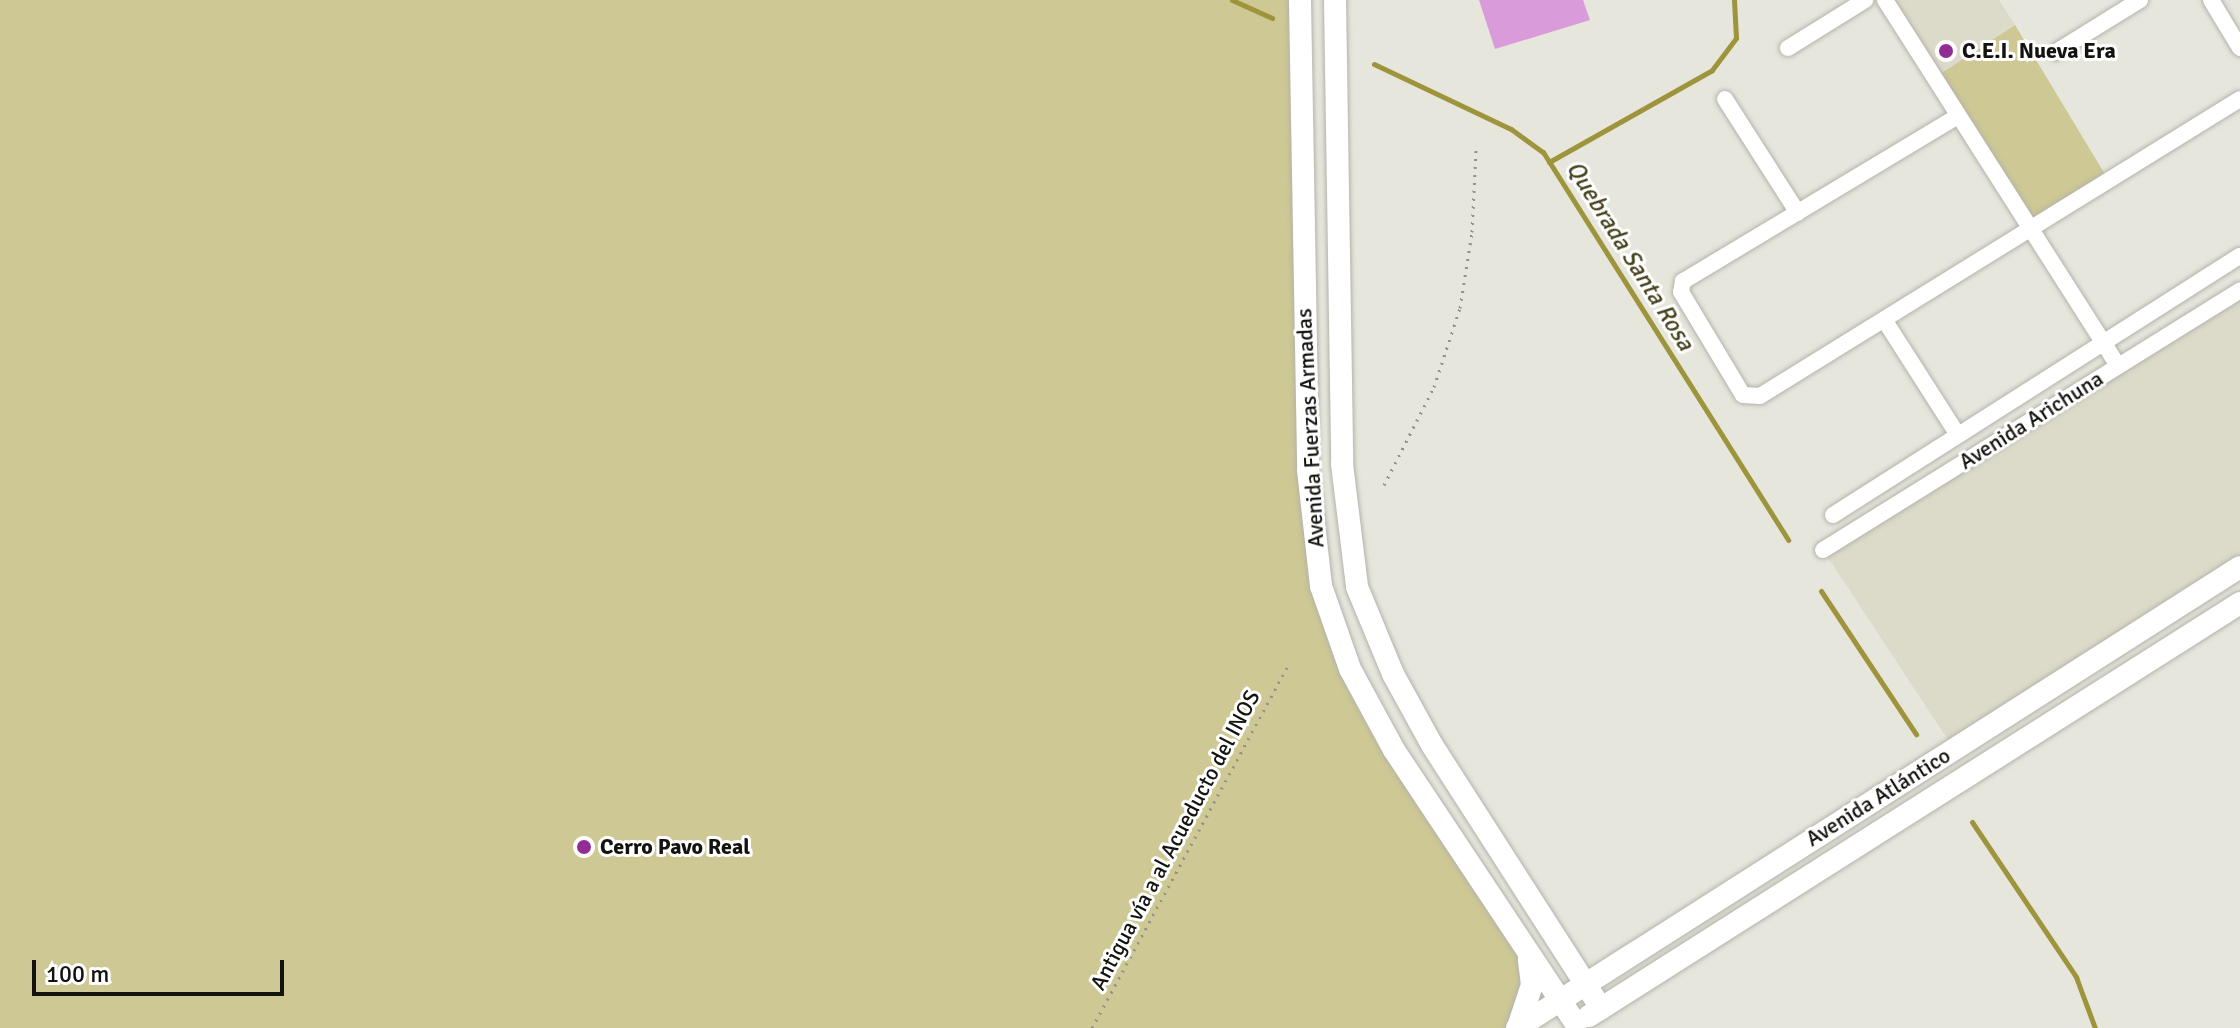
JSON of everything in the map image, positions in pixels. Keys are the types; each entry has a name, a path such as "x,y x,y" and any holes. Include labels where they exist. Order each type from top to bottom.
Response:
{"street":[{"name":"Avenida Fuerzas Armadas","path":"1300,0 1308,470 1321,586 1339,644 1376,718 1561,1000 1573,1026"},
{"name":"Avenida Fuerzas Armadas","path":"1335,0 1342,464 1357,587 1405,697 1601,1008"},
{"path":"1788,48 1865,0"},
{"path":"1885,0 2118,366"},
{"path":"2056,52 2140,0"},
{"path":"2211,0 2240,48"},
{"path":"1725,99 1798,213"},
{"path":"1958,116 1683,281 1681,292 1743,395 1760,396 2240,99"},
{"path":"1833,515 2100,340 2240,256"},
{"name":"Avenida Arichuna","path":"1823,550 2240,290"},
{"path":"1885,321 1958,435"},
{"name":"Avenida Atlántico","path":"1518,1028 2240,567"},
{"name":"Avenida Atlántico","path":"1573,1026 2240,603"},
{"path":"1560,947 1598,962 1623,959"},
{"path":"1518,1028 1532,985 1528,954"}],"path":[{"path":"1384,485 1434,387 1460,308 1472,232 1476,150"},
{"name":"Antigua vía a al Acueducto del INOS","path":"1092,1028 1287,667"}],"shaded area":[{"path":"0,0 1300,0 1308,470 1339,644 1528,954 1517,1028 0,1028"},
{"name":"C.E.I. Nueva Era","path":"1885,0 1999,0 2015,25 1934,78"},
{"path":"2015,25 2109,181 2030,230 1934,78"},
{"path":"2240,290 2240,567 1954,749 1823,550"}],"building":[{"path":"1479,0 1583,0 1590,20 1495,49"}],"waterway":[{"name":"Quebrada Santa Rosa","path":"1232,0 1272,18"},
{"path":"1549,162 1712,70 1736,38 1734,0"},
{"name":"Quebrada Santa Rosa","path":"1374,64 1511,129 1543,152 1788,540"},
{"name":"Quebrada Santa Rosa","path":"1821,591 1916,734"},
{"name":"Quebrada Santa Rosa","path":"1972,822 2076,977 2095,1028"}],"place":[{"name":"C.E.I. Nueva Era","path":"1946,51"},
{"name":"Cerro Pavo Real","path":"584,847"}]}
